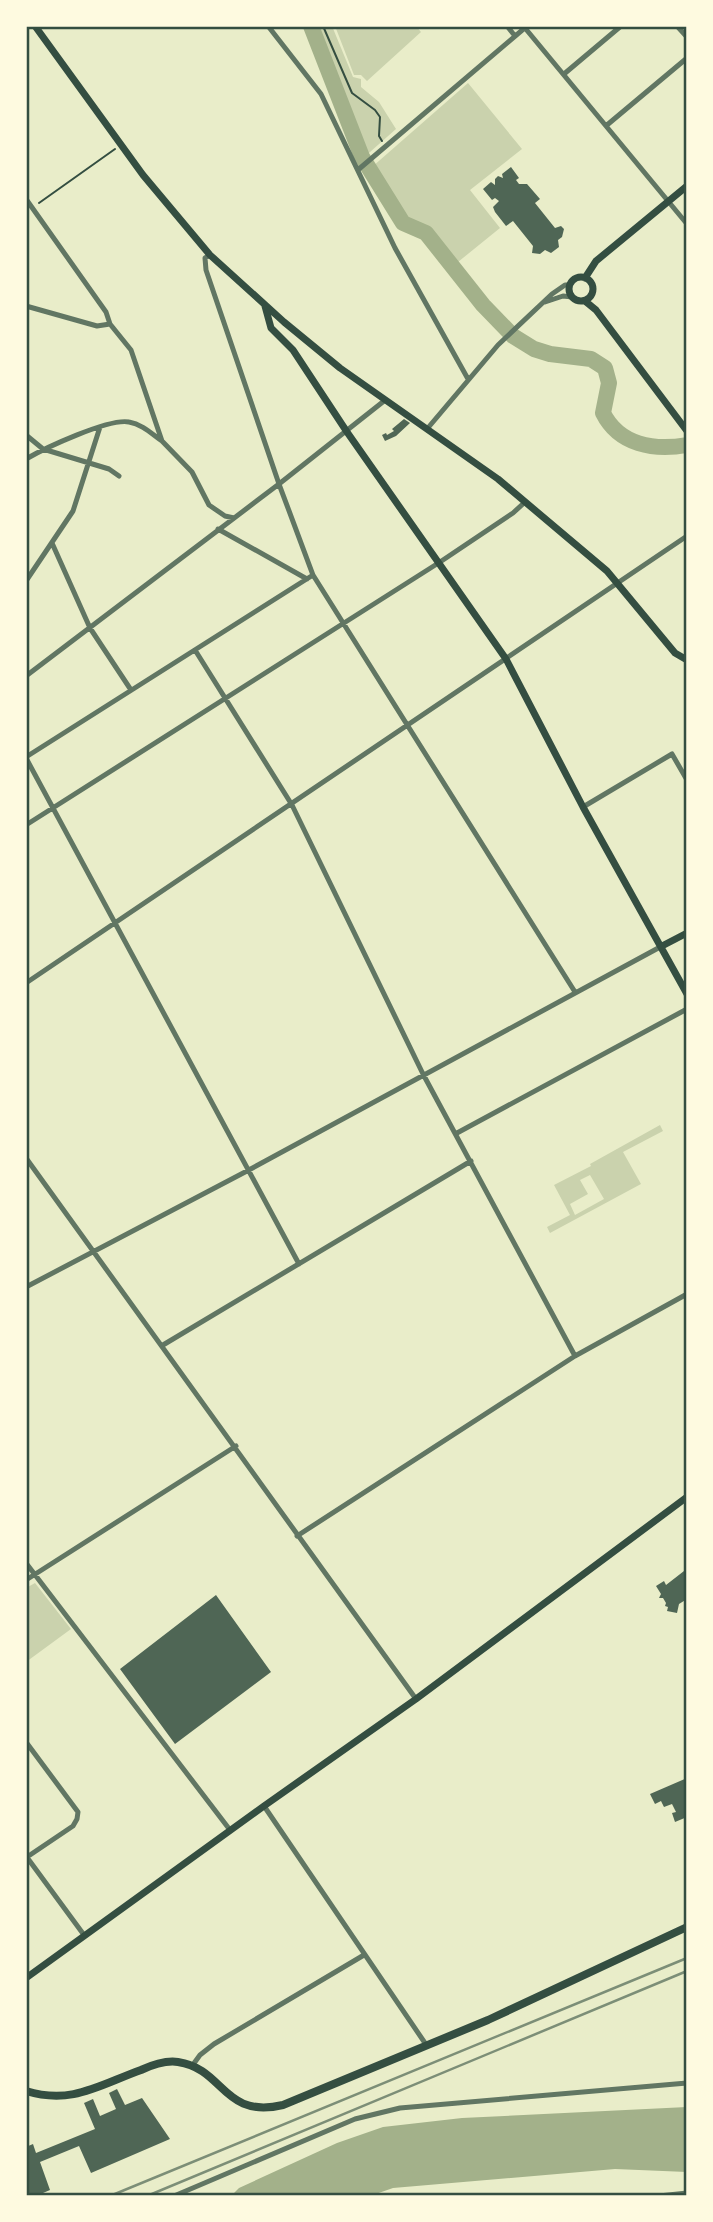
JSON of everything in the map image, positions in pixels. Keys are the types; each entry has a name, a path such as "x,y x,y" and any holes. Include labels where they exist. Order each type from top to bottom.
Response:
{"main road":[{"path":"35,26 121,144 210,256 330,360 384,401 498,479 607,571 675,653 685,661"},
{"path":"585,278 596,261 687,186"},
{"path":"584,301 591,296 593,288 590,280 578,277 570,285 572,298 584,301 596,310 687,431"},
{"path":"265,305 271,328 293,350 506,659 583,807 687,994"},
{"path":"662,946 687,933"},
{"path":"26,1978 416,1699 687,1497"},
{"path":"26,2091 50,2096 71,2096 96,2089 150,2066 177,2062 192,2066 207,2075 242,2105 269,2108 283,2105 488,2020 687,1927"}],"street":[{"path":"268,26 321,94 360,168 396,248 468,379"},
{"path":"507,26 515,36"},
{"path":"564,74 621,26"},
{"path":"677,26 687,37"},
{"path":"360,168 526,27 687,224"},
{"path":"607,125 687,58"},
{"path":"26,199 106,312 110,324 131,350 162,441"},
{"path":"210,256 205,258 206,270 310,577 344,624 575,992"},
{"path":"428,429 506,337 558,290 570,285"},
{"path":"545,302 563,296 572,298"},
{"path":"26,306 97,326 110,324"},
{"path":"26,676 384,401"},
{"path":"26,458 117,421 129,422 162,441 192,472 209,505 225,516 234,518"},
{"path":"26,581 73,511 100,427"},
{"path":"26,435 43,449 109,469 118,476"},
{"path":"26,825 440,562 525,502"},
{"path":"218,529 310,577"},
{"path":"26,983 687,536"},
{"path":"52,543 90,628 131,691"},
{"path":"299,1264 26,757 310,577"},
{"path":"195,650 292,805 423,1074 575,1356"},
{"path":"583,807 672,754 687,780"},
{"path":"26,1287 247,1171 662,946"},
{"path":"457,1133 687,1009"},
{"path":"26,1158 416,1699"},
{"path":"163,1345 471,1161"},
{"path":"297,1536 575,1356 687,1294"},
{"path":"26,1580 236,1446"},
{"path":"26,1563 230,1830"},
{"path":"26,1742 78,1812 78,1819 73,1826 27,1857 84,1936"},
{"path":"264,1806 427,2046"},
{"path":"192,2066 200,2055 214,2044 363,1955"},
{"path":"174,2196 355,2119 400,2108 686,2083"},
{"path":"660,2196 687,2193"}],"path":[{"path":"323,26 352,93 376,110 380,117 379,136 386,147"},
{"path":"33,208 121,144"}],"shaded area":[{"path":"307,26 332,26 353,77 361,79 361,87 379,102 396,129 361,160"},
{"path":"335,26 416,26 421,32 367,81 361,75 354,75"},
{"path":"468,83 522,149 470,190 500,228 458,262 428,228 405,220 372,167"},
{"path":"660,1125 663,1131 623,1152 641,1184 550,1233 547,1227 570,1215 554,1185 591,1166 590,1164","holes":["590,1175 604,1199 575,1215 570,1204 588,1194 580,1180"]},
{"path":"35,1583 71,1629 26,1662 26,1588"},
{"path":"687,2107 687,2172 615,2169 393,2188 370,2196 231,2196 239,2188 337,2143 383,2127 462,2118"}],"building":[{"path":"511,167 519,178 516,180 519,184 527,184 540,199 535,203 555,228 561,226 564,229 558,240 559,247 551,253 545,250 540,254 532,253 533,246 513,221 506,226 495,212 493,207 499,201 495,198 492,200 483,189 491,182 495,185 495,179 498,176 503,178 502,174"},
{"path":"404,419 410,423 396,436 385,441 382,435 394,431 392,429"},
{"path":"687,1571 687,1599 679,1604 677,1613 667,1611 668,1607 665,1606 663,1598 659,1598 661,1594 656,1586 664,1581 666,1585"},
{"path":"216,1595 271,1672 175,1744 120,1669"},
{"path":"687,1778 687,1817 675,1822 672,1813 676,1812 672,1804 664,1807 661,1801 655,1804 650,1794"},
{"path":"117,2089 125,2105 142,2098 170,2139 91,2173 79,2146 40,2162 50,2190 36,2196 26,2196 26,2147 33,2144 36,2153 95,2129 84,2103 93,2099 100,2116 116,2109 109,2093"}],"waterway":[{"path":"311,26 362,157 403,223 426,233 483,305 513,336 534,349 550,354 591,359 605,368 609,383 603,413 618,432 628,439 650,446 687,445"}],"railway":[{"path":"110,2196 687,1958"},
{"path":"147,2196 687,1971"}]}
